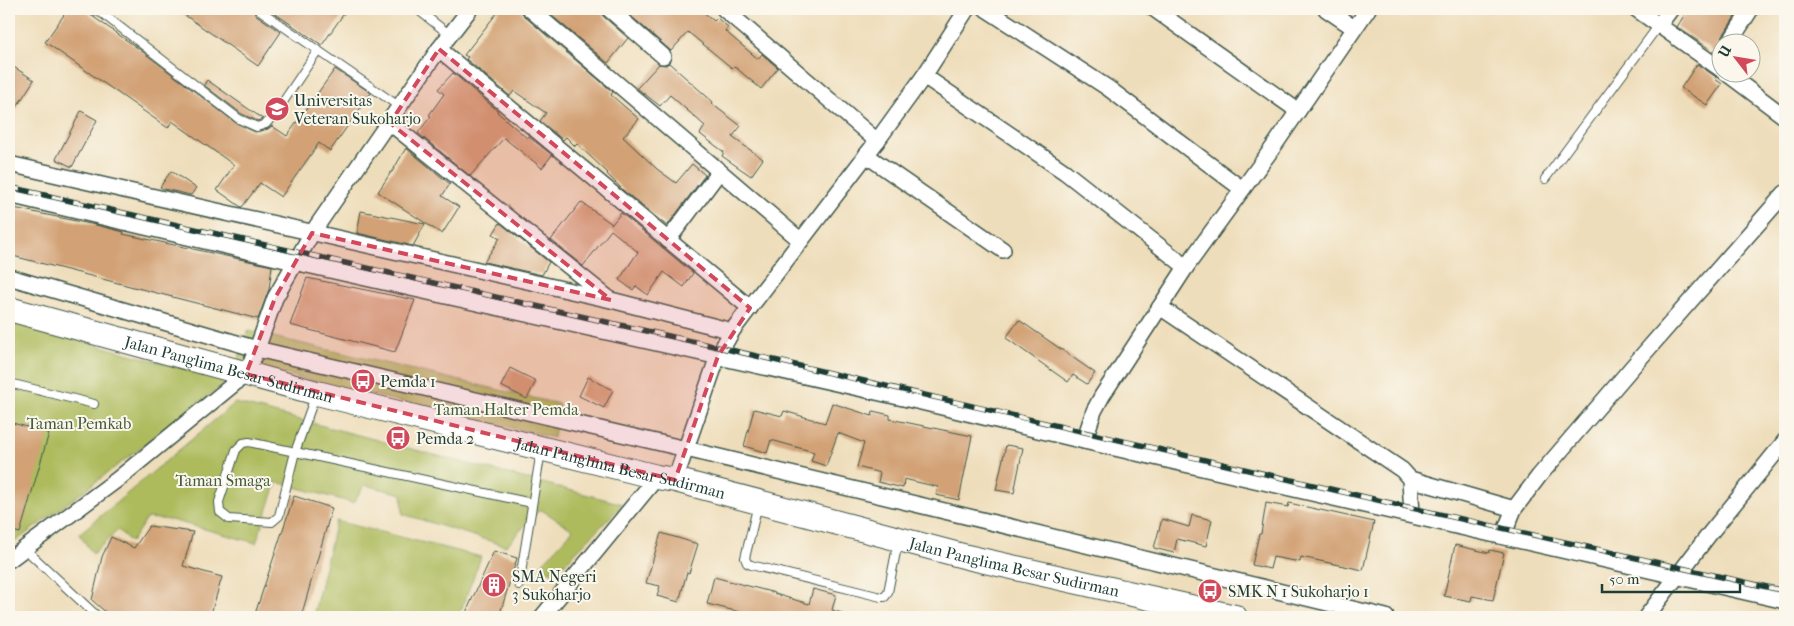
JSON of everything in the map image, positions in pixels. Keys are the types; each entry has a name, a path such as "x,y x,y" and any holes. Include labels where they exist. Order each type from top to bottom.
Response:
{"main road":[{"name":"Jalan Panglima Besar Sudirman","path":"9,309 246,374 666,478 977,559 1235,617"}],"street":[{"path":"9,560 118,479 246,374 257,349 274,298 294,262 439,49 470,9"},
{"path":"530,9 800,240"},
{"path":"609,9 663,56"},
{"path":"724,9 877,141"},
{"path":"542,617 666,478 686,449 718,356 732,331 877,141 924,76 967,9"},
{"path":"986,9 1108,88 1242,189"},
{"path":"1154,9 1298,111"},
{"path":"1326,9 1354,28"},
{"path":"1084,441 1094,411 1102,396 1186,267 1298,111 1368,9"},
{"path":"1636,9 1712,60"},
{"path":"1659,25 1671,9"},
{"path":"1736,32 1751,9"},
{"path":"439,49 750,308"},
{"path":"924,76 1065,172 1186,267"},
{"path":"1741,82 1785,117"},
{"path":"390,123 611,300"},
{"path":"866,155 1003,250"},
{"path":"9,164 611,300 732,331"},
{"path":"668,240 719,172"},
{"path":"1503,536 1514,509 1539,476 1785,194"},
{"path":"9,196 294,262 922,402 1084,441 1785,601"},
{"path":"9,276 257,349 686,449 1386,617"},
{"path":"1160,307 1402,470 1410,479 1514,509"},
{"path":"1646,617 1785,441"},
{"path":"1410,479 1412,515"}],"lane":[{"path":"92,9 106,11 239,119 257,127 266,124 277,111 318,50"},
{"path":"258,9 400,107"},
{"path":"417,9 450,35"},
{"path":"1545,179 1659,25"},
{"path":"9,383 94,404"},
{"path":"317,392 295,452 278,516 272,522 230,519 220,512 219,502 236,450 244,443 249,442 295,452 532,503"},
{"path":"519,585 541,448"},
{"path":"758,502 745,558 747,563 751,565 885,597 888,592 898,539"},
{"path":"24,548 98,617"}],"highlighted area":[{"path":"439,49 750,308 718,356 675,480 246,374 275,298 312,233 611,300 390,123"}],"green space":[{"name":"Taman Pemkab","path":"9,321 228,381 9,546"},
{"name":"Taman Halter Pemda","path":"248,331 559,404 554,438 237,363"},
{"name":"Taman Smaga","path":"235,403 623,504 554,574 541,565 573,530 540,509 506,546 403,514 402,494 365,485 353,503 277,482 256,543 171,520 147,518 131,542 118,530 93,554 79,534"},
{"path":"336,521 481,557 461,610 454,617 313,617"}],"building":[{"path":"68,9 82,9 139,49 236,123 255,132 272,126 287,136 335,69 371,93 330,151 319,143 281,197 260,183 241,207 217,190 234,165 172,121 168,128 45,42"},
{"path":"176,9 252,9 255,14 281,32 258,66"},
{"path":"268,9 347,9 322,45"},
{"path":"500,9 521,9 524,16 613,92 611,95 639,119 623,137 657,169 676,183 692,164 705,175 667,226 624,191 577,144 575,146 566,137 563,140 540,121 546,113 514,91 510,96 466,59 468,57 464,55"},
{"path":"544,9 600,9 603,16 628,38 608,63"},
{"path":"623,9 700,9 714,21 717,18 728,27 725,31 758,59 762,54 778,68 761,89 734,66 732,68 688,32 671,51"},
{"path":"1688,9 1740,9 1725,32 1712,32 1712,50 1677,27"},
{"path":"669,63 713,102 712,104 741,126 732,137 763,159 751,176 722,156 724,152 700,134 705,126 670,95 660,106 637,88 659,64 666,65"},
{"path":"9,64 34,80 9,119"},
{"path":"1697,64 1712,74 1712,82 1722,84 1707,105 1681,88"},
{"path":"453,73 527,138 528,136 552,155 542,168 504,138 470,176 418,133 444,94 438,89"},
{"path":"207,80 263,119 257,121 242,114 204,85"},
{"path":"81,111 97,120 72,167 56,159"},
{"path":"406,148 450,184 442,196 459,207 442,234 378,192"},
{"path":"171,171 196,188 191,195 160,187"},
{"path":"581,202 612,224 621,213 693,273 684,287 664,272 648,295 636,286 633,290 619,280 638,252 611,230 583,266 551,240"},
{"path":"9,207 272,266 269,289 258,319 9,255"},
{"path":"361,211 425,224 413,246 357,233"},
{"path":"500,223 549,262 542,275 484,262 500,238 493,234"},
{"path":"307,278 415,300 395,352 290,325"},
{"path":"1019,320 1095,373 1087,384 1073,375 1068,382 1006,338"},
{"path":"510,368 536,381 527,399 501,386"},
{"path":"588,377 613,390 604,408 579,396"},
{"path":"832,403 872,416 873,411 890,415 890,419 972,436 959,500 936,495 938,487 904,479 903,488 878,482 880,473 857,467 864,443 838,433 826,466 811,461 814,452 771,440 767,453 744,446 754,409 782,416 784,411 825,423"},
{"path":"9,422 49,433 20,533 9,530"},
{"path":"1006,445 1023,448 1014,493 996,490"},
{"path":"294,496 332,508 301,617 254,617"},
{"path":"1266,503 1288,507 1289,503 1374,522 1363,570 1301,557 1300,562 1273,557 1270,569 1252,565 1259,534 1261,534"},
{"path":"1192,515 1212,520 1206,546 1177,539 1174,553 1154,548 1162,519 1189,527"},
{"path":"149,526 193,532 183,566 222,577 210,617 111,617 92,600 102,557 111,537 134,548"},
{"path":"661,533 698,544 689,573 687,572 679,602 657,596 660,586 646,583"},
{"path":"1455,545 1489,553 1490,550 1504,553 1493,600 1472,596 1471,601 1444,596"},
{"name":"SMA Negeri 3 Sukoharjo","path":"494,551 517,558 499,617 464,617"},
{"path":"714,577 809,604 813,589 836,595 832,610 842,613 842,617 760,617 707,604"}],"railway":[{"path":"9,187 722,348 1412,508 1785,591"}],"place":[{"name":"Universitas Veteran Sukoharjo","path":"277,109"},
{"name":"Pemda 1","path":"363,381"},
{"name":"Pemda 2","path":"398,438"},
{"name":"SMA Negeri 3 Sukoharjo","path":"494,585"},
{"name":"SMK N 1 Sukoharjo 1","path":"1210,591"}]}
